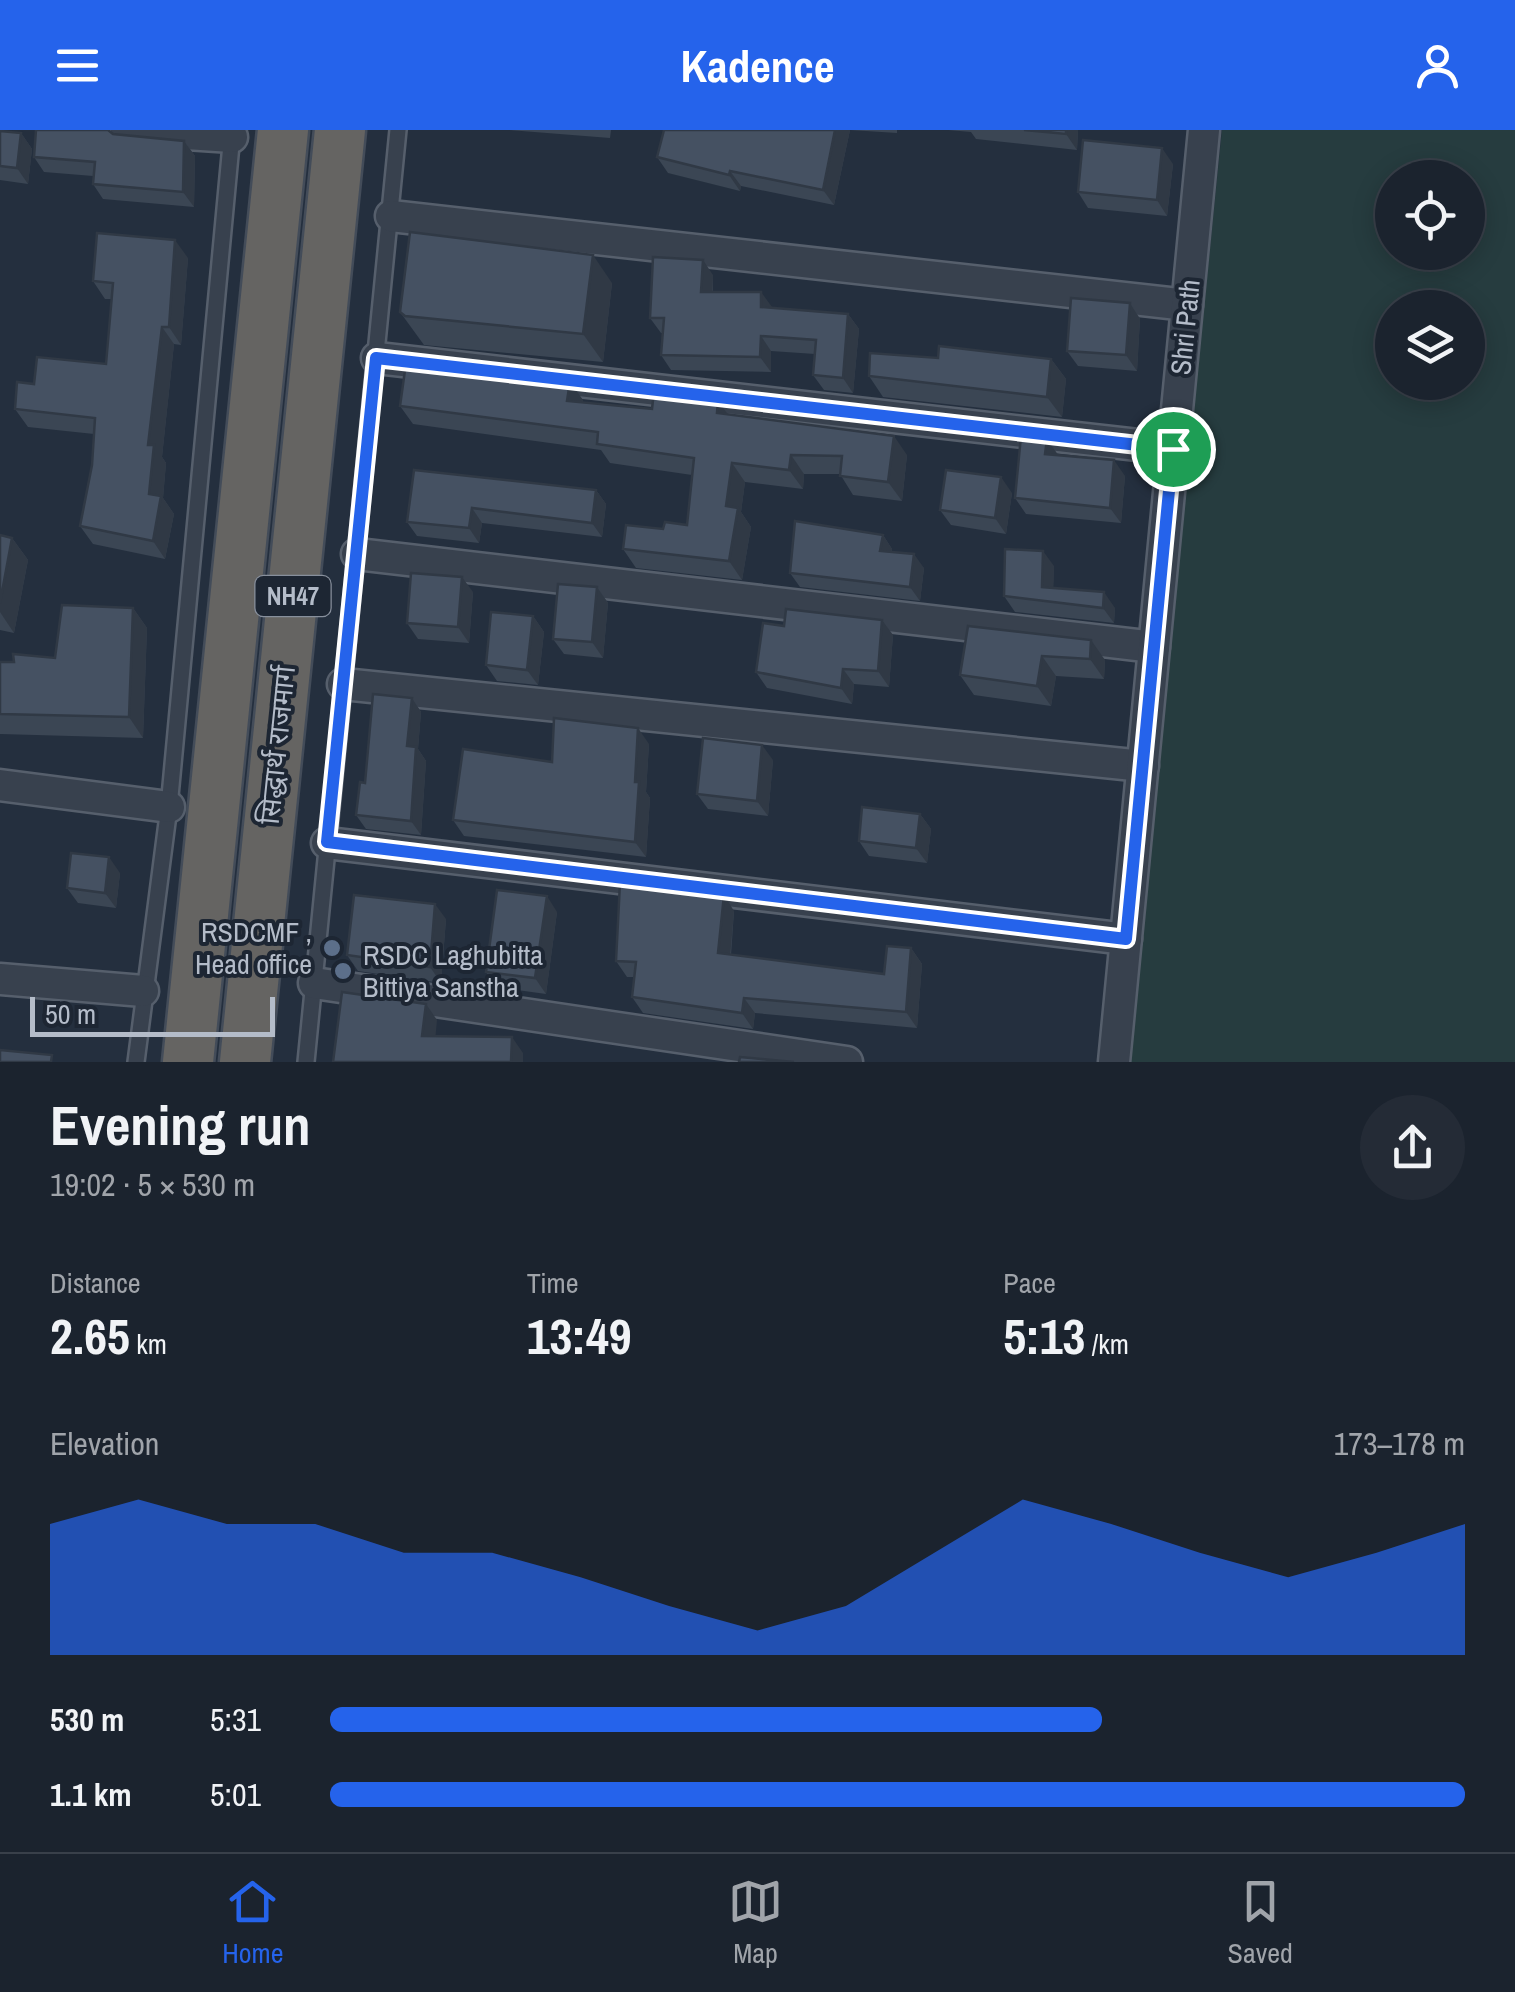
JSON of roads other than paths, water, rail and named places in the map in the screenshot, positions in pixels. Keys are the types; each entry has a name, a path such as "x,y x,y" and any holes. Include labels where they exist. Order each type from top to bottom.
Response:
{"highway":[{"name":"सिद्धार्थ राजमार्ग","path":"188,1062 283,130"},
{"name":"सिद्धार्थ राजमार्ग","path":"245,1062 340,130"}],"street":[{"path":"126,130 232,134"},
{"name":"Shri Path","path":"1114,1062 1204,130"},
{"path":"390,216 1187,306"},
{"path":"376,358 1173,449"},
{"path":"356,554 1154,647"},
{"path":"343,684 1143,766"},
{"path":"0,785 169,808"},
{"path":"327,842 1126,939"},
{"path":"0,979 143,991"},
{"path":"314,983 847,1062"}],"lane":[{"path":"306,1062 398,130"},
{"path":"136,1062 169,808 232,134"}],"place":[{"name":"RSDCMF , Head office","path":"332,948"},
{"name":"RSDC Laghubitta Bittiya Sanstha","path":"343,971"}]}
